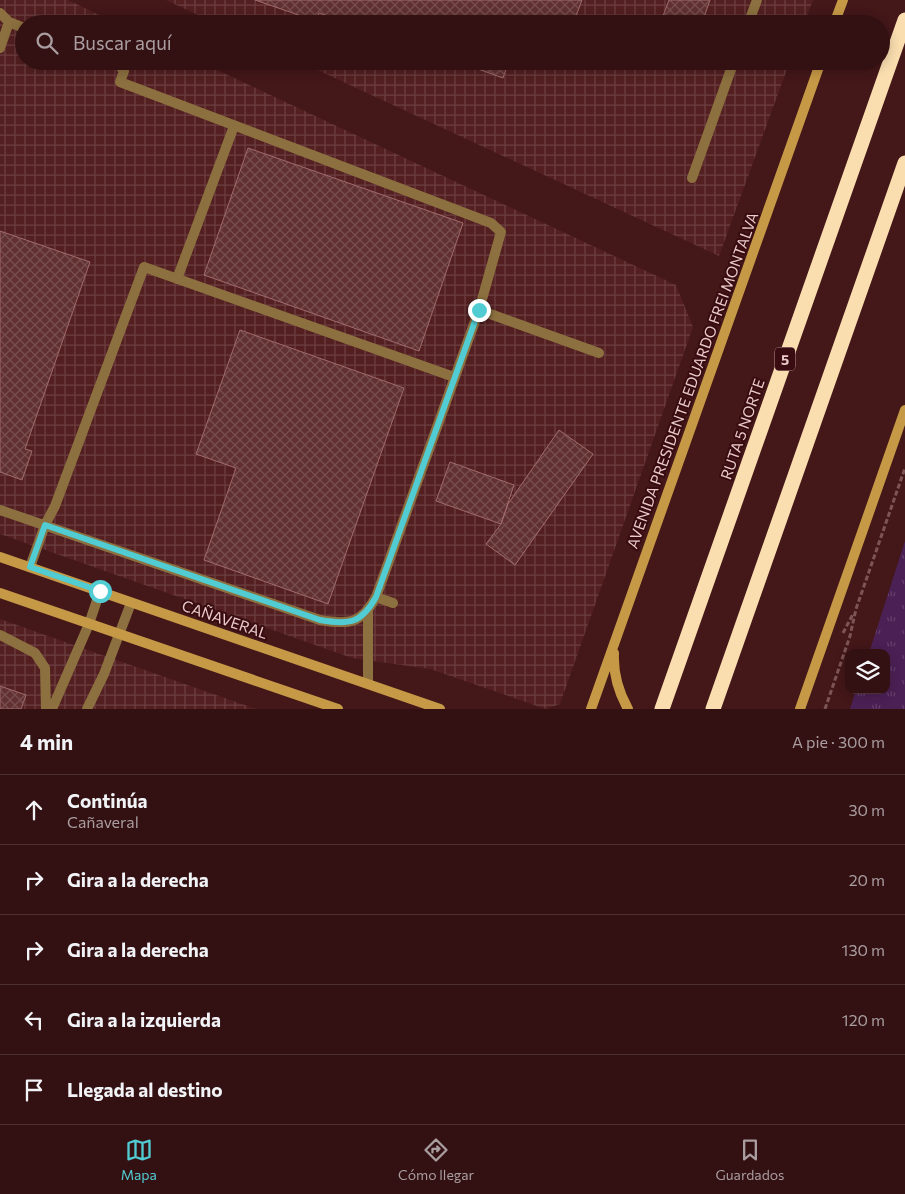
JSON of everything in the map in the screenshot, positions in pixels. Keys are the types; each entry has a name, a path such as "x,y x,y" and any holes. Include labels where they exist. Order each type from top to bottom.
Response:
{"highway":[{"name":"RUTA 5 NORTE","path":"890,63 905,20"},
{"name":"RUTA 5 NORTE","path":"664,704 887,70"},
{"path":"713,709 905,163"}],"main road":[{"path":"837,15 843,0"},
{"name":"AVENIDA PRESIDENTE EDUARDO FREI MONTALVA","path":"591,709 818,70"},
{"path":"800,709 905,410"},
{"name":"CAÑAVERAL","path":"0,556 440,709"},
{"path":"0,593 338,709"},
{"path":"616,639 614,669 617,684 628,709"}],"lane":[{"path":"751,15 756,0"},
{"path":"0,13 9,22 15,24"},
{"path":"0,48 9,22"},
{"path":"0,510 320,620 341,624 357,619 368,611 376,597 479,310 501,232 491,223 120,82 124,70"},
{"path":"692,178 731,70"},
{"path":"177,279 234,126"},
{"path":"30,567 45,525 55,506 144,268 454,377"},
{"path":"479,310 599,353"},
{"path":"52,709 89,624 100,591"},
{"path":"376,597 393,603"},
{"path":"87,709 104,674 131,603"},
{"path":"368,611 368,684"},
{"path":"0,635 35,653 45,668 46,709"}],"path":[{"path":"825,709 850,636 856,609 905,468"},
{"path":"841,638 856,609"}],"shaded area":[{"path":"0,0 68,0 99,15 15,15 15,70 217,70 676,285 693,327 560,704 546,709 430,669 352,658 0,534"},
{"path":"166,0 813,0 807,15 198,15"},
{"path":"317,70 787,70 719,256"},
{"path":"0,619 48,636 256,709 0,709"}],"green space":[{"path":"905,541 905,709 850,709 855,694 890,694 890,649 870,649"}],"building":[{"path":"255,0 582,0 576,15 325,15 319,13 318,15 299,15"},
{"path":"669,0 710,0 705,15 663,15"},
{"path":"481,70 506,70 503,78"},
{"path":"248,148 463,223 419,351 204,275"},
{"path":"0,231 90,262 25,449 32,451 22,480 0,472"},
{"path":"240,330 404,388 328,604 204,560 236,468 196,454"},
{"path":"559,430 593,454 515,565 486,544 501,524 508,504"},
{"path":"450,462 514,485 501,524 436,501"},
{"path":"0,686 26,695 21,709 0,709"}],"route":[{"path":"100,591 30,567 45,525 320,620 341,624 357,619 368,611 376,597 479,310"}]}
